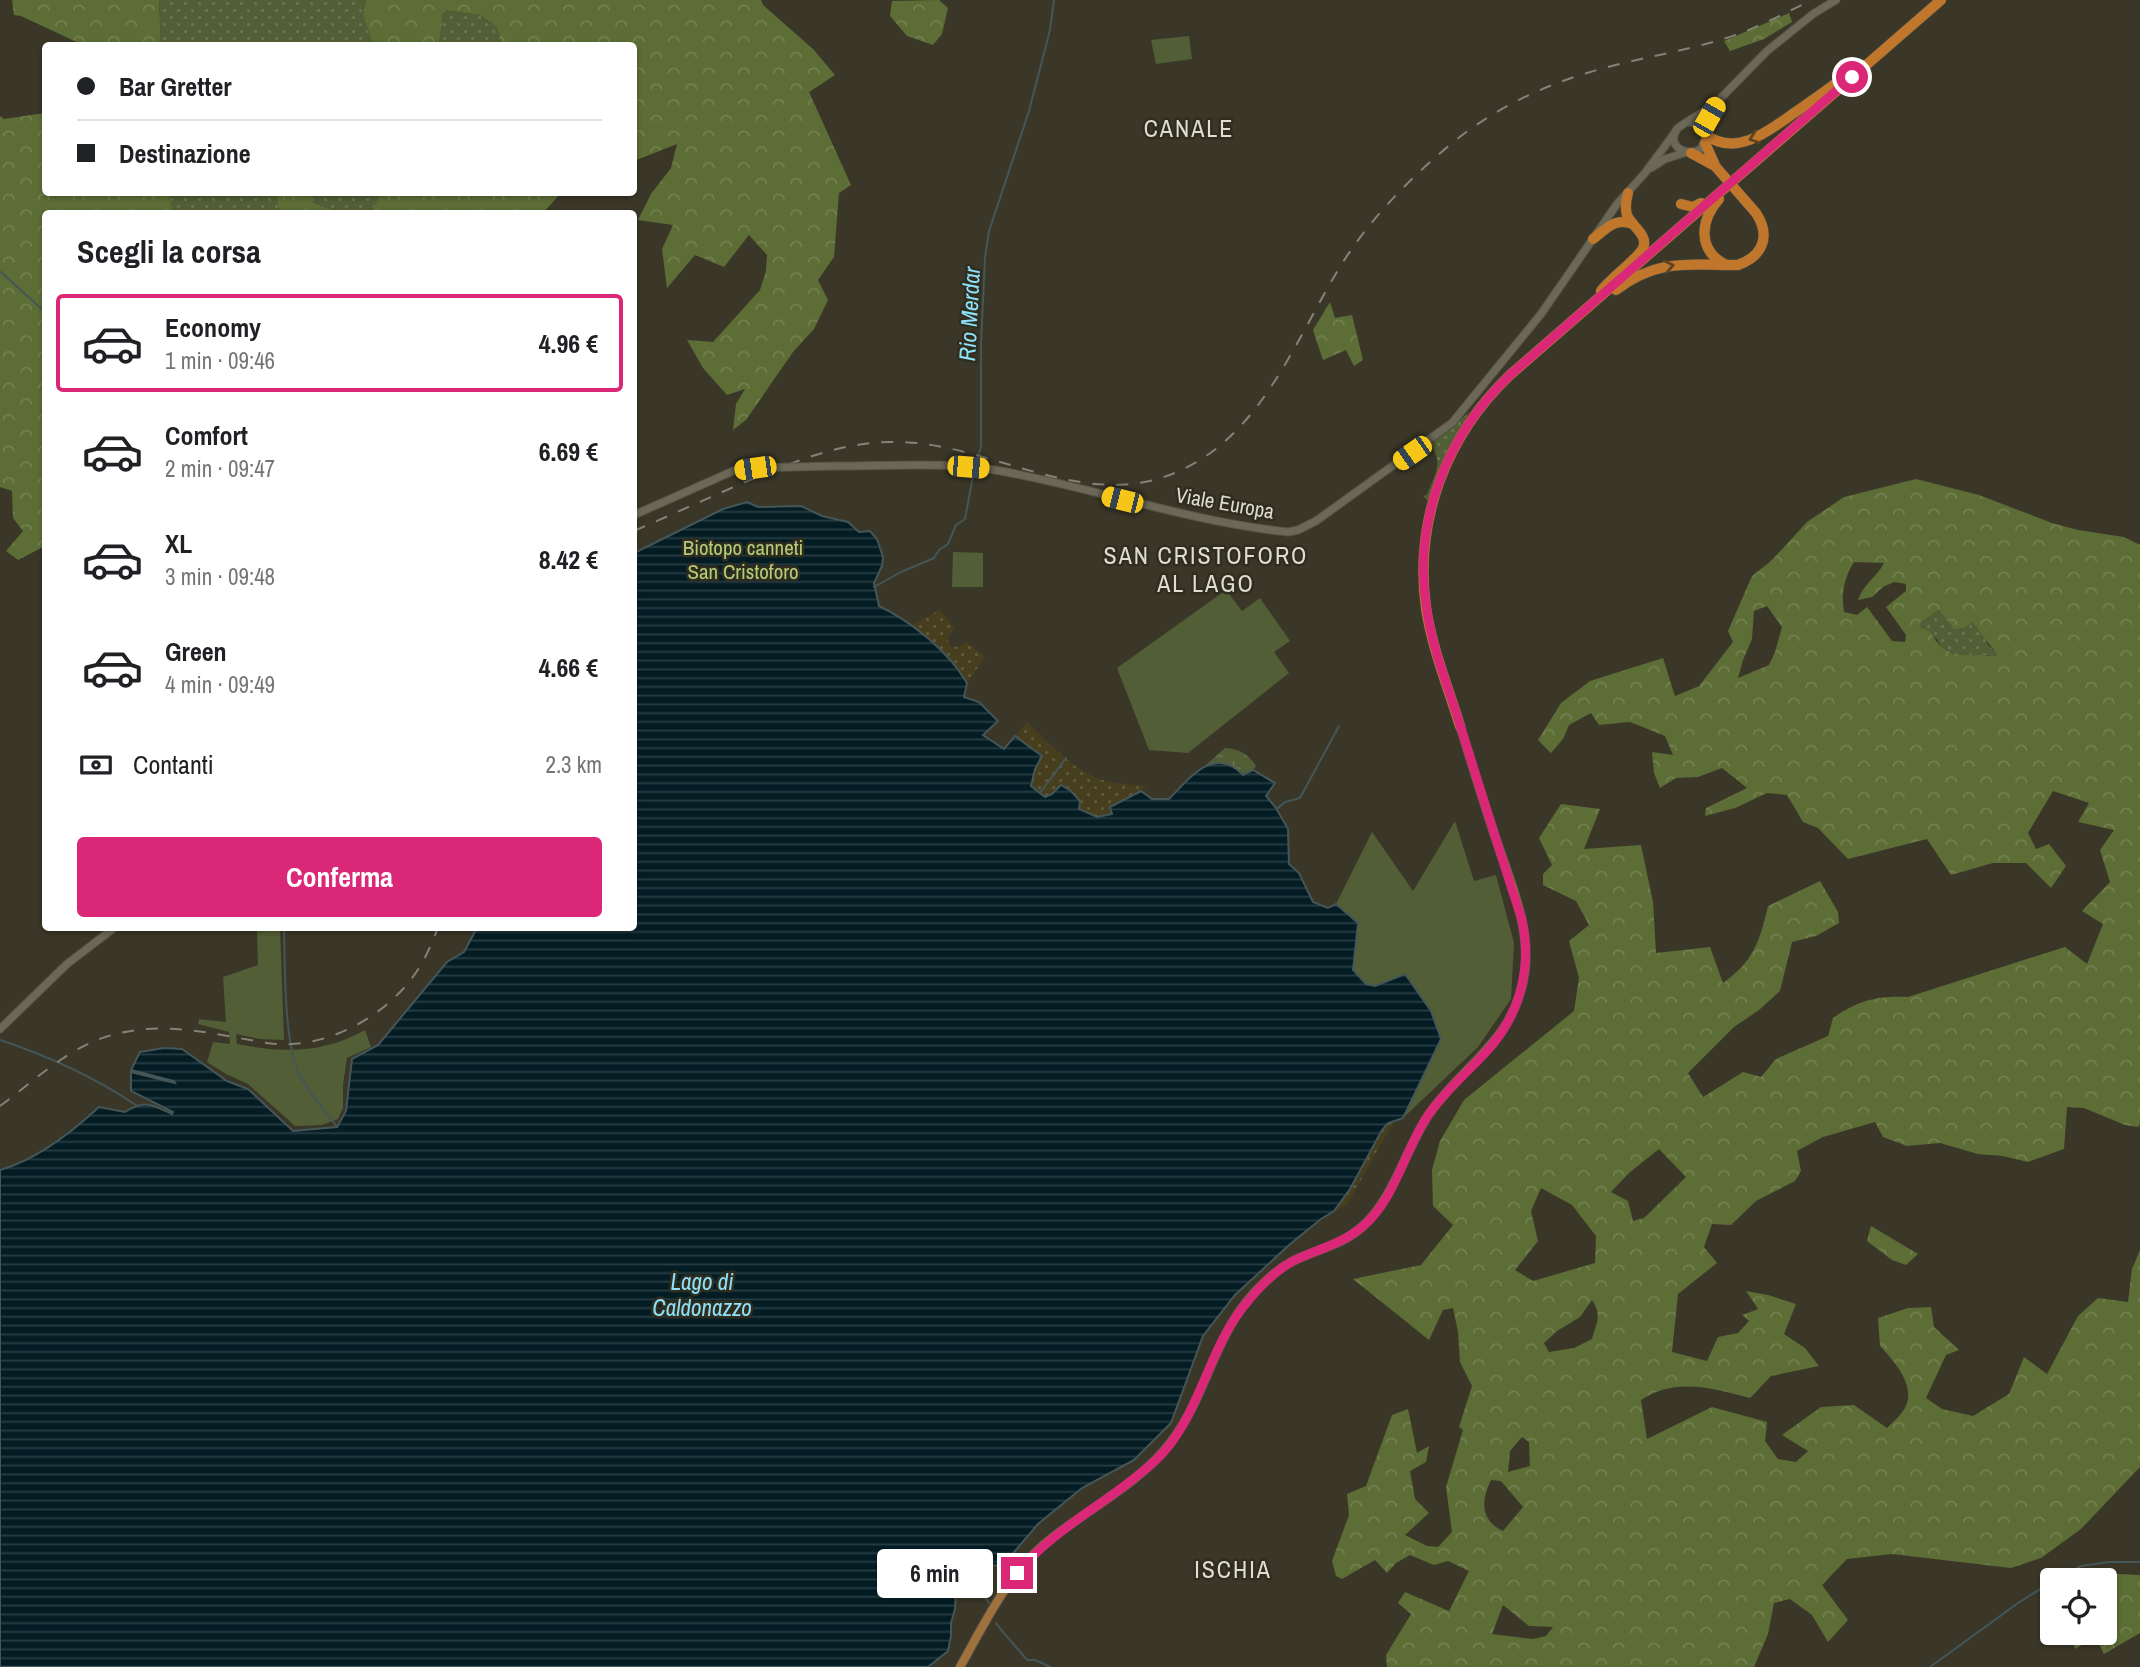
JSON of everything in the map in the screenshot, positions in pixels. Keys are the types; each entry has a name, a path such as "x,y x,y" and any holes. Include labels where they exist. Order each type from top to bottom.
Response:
{"highway":[{"path":"1460,726 1431,632 1423,566 1427,525 1437,485 1452,450 1483,403 1510,375 1939,1"},
{"path":"1705,136 1725,144 1746,141 1764,134 1891,44"},
{"path":"1705,136 1711,162"},
{"path":"1587,309 1631,281 1658,268 1690,263 1738,265 1759,251 1764,233 1762,222 1756,213 1711,162 1688,153"},
{"path":"1727,265 1708,249 1704,226 1712,207 1737,178"},
{"path":"1681,204 1693,207 1723,190"},
{"path":"1587,309 1608,282 1644,247 1643,237 1627,215 1628,193"},
{"path":"1593,239 1615,222 1626,221 1633,224"}],"main road":[{"path":"1688,153 1679,149 1675,143 1676,131 1680,126 1718,101 1777,42 1836,0"},
{"path":"1645,173 1665,159 1698,151 1709,117 1718,101"},
{"path":"1689,122 1699,125 1705,136"},
{"name":"Viale Europa","path":"637,514 733,471 836,466 949,466 1007,472 1223,523 1288,532 1298,530 1316,521 1439,433 1464,408 1542,314 1617,204 1645,173 1676,131"},
{"path":"960,1667 1007,1586 1027,1561 1051,1539 1157,1460 1183,1424 1230,1325 1266,1281 1293,1261 1350,1236 1376,1213 1427,1116 1448,1089 1506,1027 1517,1006 1525,971 1522,920 1460,726"},
{"path":"0,1030 66,964 110,931"}],"green space":[{"path":"12,0 159,0 161,42 77,42 14,15"},
{"path":"159,0 366,0 363,15 372,42 161,42"},
{"path":"366,0 761,0 763,5 813,49 835,75 809,92 851,185 839,193 834,257 818,280 828,300 814,329 793,352 746,420 733,430 736,404 745,389 727,395 703,368 687,340 713,342 760,290 766,271 767,255 749,235 724,267 695,255 667,288 662,249 673,225 638,220 651,194 671,168 677,144 637,160 637,42 501,42 497,27 480,15 443,10 439,42 372,42 363,15"},
{"path":"939,0 948,8 942,34 933,45 907,36 890,16 892,1"},
{"path":"442,10 480,15 497,27 501,42 439,42"},
{"path":"1789,13 1792,22 1764,39 1730,51 1724,41"},
{"path":"1189,36 1192,59 1156,64 1151,40"},
{"path":"42,113 42,196 170,196 172,210 42,210 42,548 18,560 6,551 23,531 13,518 12,491 0,487 0,116 4,119"},
{"path":"170,196 379,196 374,210 172,210"},
{"path":"277,196 311,196 313,203 332,210 279,210"},
{"path":"378,196 558,196 546,210 373,210"},
{"path":"1330,302 1335,318 1352,315 1363,360 1354,366 1346,350 1323,360 1313,330"},
{"path":"1469,412 1443,459 1428,501 1423,496 1427,495 1437,463 1430,444"},
{"path":"1916,479 1979,495 2052,523 2124,537 2140,545 2140,1124 2138,1127 2125,1125 2084,1108 2067,1107 2064,1149 2028,1162 1978,1154 1940,1143 1907,1146 1883,1137 1875,1122 1823,1137 1797,1151 1801,1171 1795,1181 1756,1201 1731,1225 1712,1224 1704,1247 1717,1263 1678,1294 1672,1352 1707,1361 1718,1337 1738,1333 1749,1321 1742,1315 1758,1309 1746,1291 1796,1304 1784,1334 1805,1348 1819,1366 1771,1376 1750,1398 1694,1387 1654,1393 1641,1400 1647,1439 1712,1407 1767,1422 1765,1441 1778,1459 1796,1462 1808,1451 1782,1435 1821,1407 1854,1405 1887,1428 1903,1411 1908,1394 1903,1376 1880,1346 1878,1318 1908,1308 1931,1307 1934,1327 1959,1350 1946,1355 1926,1398 1942,1409 1973,1416 2009,1394 2024,1357 2047,1374 2078,1316 2098,1298 2128,1302 2132,1269 2140,1250 2140,1467 2081,1529 2041,1558 2011,1568 1892,1554 1847,1559 1822,1585 1848,1620 1828,1642 1812,1615 1790,1599 1774,1603 1768,1634 1754,1667 1387,1667 1386,1655 1411,1614 1398,1603 1405,1592 1449,1611 1469,1571 1448,1561 1434,1565 1410,1555 1396,1563 1387,1573 1375,1560 1342,1579 1336,1576 1332,1561 1349,1515 1347,1494 1366,1486 1392,1415 1408,1409 1417,1453 1429,1446 1426,1462 1410,1471 1415,1499 1429,1513 1405,1535 1427,1546 1438,1547 1452,1532 1446,1487 1463,1430 1459,1427 1472,1386 1460,1362 1453,1308 1443,1310 1429,1340 1353,1279 1421,1265 1453,1225 1433,1206 1432,1170 1440,1141 1464,1100 1574,1011 1579,978 1569,941 1589,925 1576,901 1543,885 1543,874 1552,865 1539,838 1561,804 1600,809 1584,849 1641,845 1653,902 1656,953 1710,947 1723,983 1742,967 1754,950 1768,906 1820,881 1838,912 1839,923 1816,936 1792,942 1780,991 1734,1027 1688,1073 1703,1097 1743,1072 1761,1077 1776,1059 1828,1036 1833,1018 1860,1003 1878,998 1908,997 2065,947 2087,964 2103,924 2082,911 2110,882 2100,850 2114,830 2078,822 2089,803 2053,791 2028,833 2036,849 2049,844 2066,866 2051,888 2026,863 1993,863 1951,875 1927,839 1848,859 1818,828 1803,822 1787,795 1767,793 1735,808 1705,816 1706,808 1747,788 1722,768 1698,777 1676,778 1660,788 1654,773 1652,752 1673,755 1665,736 1630,722 1599,725 1591,713 1569,725 1563,739 1551,753 1538,740 1561,703 1590,681 1663,658 1675,696 1699,686 1733,642 1728,631 1752,576 1771,561 1807,522 1844,497","holes":["1854,562 1884,563 1863,589 1858,600 1872,597 1894,582 1906,584 1906,591 1886,607 1906,635 1905,642 1892,641 1867,607 1857,615 1844,612 1843,592","1767,606 1782,627 1775,652 1769,665 1738,678 1752,639 1754,611","1939,610 1954,629 1964,628 1972,622 1999,656 1953,654 1940,646 1929,631 1919,627 1921,622","1659,1149 1686,1177 1644,1218 1633,1221 1628,1201 1611,1192 1629,1173","1541,1188 1572,1205 1596,1236 1595,1263 1533,1281 1515,1270 1538,1241 1531,1211","1592,1300 1598,1314 1592,1339 1574,1348 1549,1352 1544,1343 1557,1331 1580,1317","1522,1437 1529,1442 1530,1466 1508,1472 1510,1451","1491,1480 1501,1481 1523,1507 1503,1531 1495,1527 1486,1516 1484,1502","1503,1605 1529,1626 1553,1627 1546,1636 1533,1639 1492,1634"]},
{"path":"953,552 983,553 983,587 952,587"},
{"path":"1226,590 1242,611 1260,598 1290,641 1274,652 1289,673 1188,753 1149,750 1117,668"},
{"path":"1939,610 1972,622 1988,645 2000,656 1953,654 1940,646 1937,639 1918,628 1921,622"},
{"path":"1225,748 1243,753 1256,766 1243,775 1206,765"},
{"path":"1455,821 1474,881 1496,875 1514,943 1511,999 1478,1047 1403,1118 1441,1039 1431,1011 1366,984 1353,970 1358,923 1336,904 1372,832 1413,891"},
{"path":"257,931 280,931 284,1040 236,1034 237,1044 270,1049 302,1049 333,1044 365,1030 371,1047 347,1058 343,1108 338,1119 322,1125 295,1126 248,1084 207,1062 213,1042 230,1044 229,1032 198,1024 199,1019 226,1022 223,977 258,965"},
{"path":"1871,1226 1918,1254 1906,1265 1892,1260 1867,1241"},
{"path":"2117,1574 2140,1575 2140,1633 2104,1654 2099,1645 2117,1645"}],"sand":[{"path":"940,610 955,629 948,637 949,644 957,646 967,642 985,657 968,682 949,658 912,625"},
{"path":"1027,722 1061,754 1090,775 1112,782 1148,786 1110,807 1112,813 1098,817 1079,809 1080,801 1071,791 1045,797 1031,786 1035,769 1015,736"},
{"path":"1394,1120 1347,1205 1334,1211 1350,1189 1382,1130"}],"water":[{"name":"Lago di Caldonazzo","path":"747,502 758,507 801,506 822,516 848,522 859,532 870,531 877,539 883,557 874,583 879,606 928,638 959,671 967,683 964,697 979,702 998,721 983,735 1004,749 1015,736 1042,756 1031,786 1045,797 1061,785 1080,801 1079,809 1097,817 1112,814 1110,807 1141,791 1152,799 1169,799 1194,774 1212,764 1222,763 1243,775 1253,770 1275,783 1266,796 1288,829 1289,864 1299,873 1313,902 1328,908 1336,904 1358,923 1353,970 1366,984 1375,986 1405,974 1431,1011 1441,1039 1403,1118 1388,1123 1382,1130 1350,1189 1334,1211 1289,1245 1235,1295 1203,1336 1171,1423 1134,1460 1082,1488 1038,1524 1003,1565 957,1567 955,1609 948,1651 928,1667 0,1667 0,1170 53,1144 99,1107 125,1112 148,1105 172,1114 173,1112 131,1091 131,1072 175,1083 131,1070 140,1052 164,1048 182,1049 227,1081 248,1089 293,1131 337,1127 346,1111 352,1059 378,1045 447,962 464,952 475,931 637,931 637,552 723,509"}],"waterway":[{"name":"Rio Merdar","path":"976,464 981,447 981,344 989,231 1029,111 1050,30 1054,0"},
{"path":"1,272 42,309"},
{"name":"Rio Merdar","path":"874,587 934,558 939,550 948,544 956,525 965,519 974,470"},
{"path":"1277,809 1285,802 1300,798 1339,726"},
{"path":"1040,793 1066,758"},
{"path":"284,931 286,1000 297,1069 337,1127"},
{"path":"0,1040 70,1068 136,1105"},
{"path":"2077,1568 2109,1562 2140,1562"},
{"path":"967,1572 989,1603"},
{"path":"1930,1667 2040,1589"},
{"path":"996,1623 1027,1660 1035,1660 1050,1667"}],"railway":[{"path":"637,530 792,463 849,446 869,443 926,444 962,451 1034,472 1105,485 1141,483 1177,472 1207,455 1233,434 1255,409 1275,381 1343,262 1366,229 1406,184 1466,132 1515,102 1568,79 1735,35 1812,0"},
{"path":"0,1106 53,1065 82,1047 128,1031 176,1029 276,1044 296,1044 356,1026 390,1002 405,987 423,961 437,931"}],"district":[{"name":"CANALE","path":"1189,128"},
{"name":"SAN CRISTOFORO AL LAGO","path":"1206,569"},
{"name":"ISCHIA","path":"1233,1569"}],"route":[{"path":"1017,1573 1051,1539 1157,1460 1183,1424 1230,1325 1266,1281 1293,1261 1350,1236 1376,1213 1427,1116 1448,1089 1492,1045 1517,1006 1526,956 1522,920 1438,656 1426,609 1423,566 1427,525 1437,485 1452,450 1470,420 1496,388 1852,77"}],"park label":[{"name":"Biotopo canneti San Cristoforo","path":"743,559"}]}
